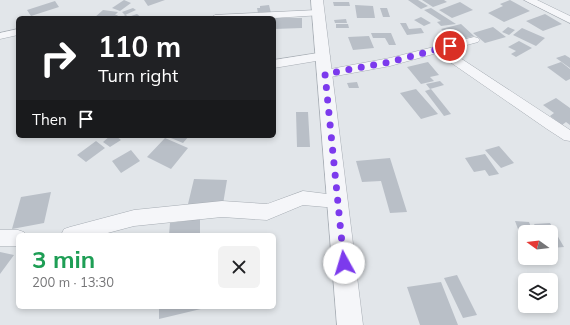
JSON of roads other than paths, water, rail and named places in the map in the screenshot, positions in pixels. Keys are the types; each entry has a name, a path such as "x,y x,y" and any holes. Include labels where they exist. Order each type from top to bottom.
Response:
{"street":[{"path":"529,0 570,20"},
{"path":"235,16 318,7 350,325"},
{"path":"0,36 16,32"},
{"path":"276,64 324,65 390,62 474,40"},
{"path":"438,49 496,85 531,112 569,136"},
{"path":"78,233 134,218 222,209 267,212 303,198 337,201"},
{"path":"0,238 16,238"}]}
